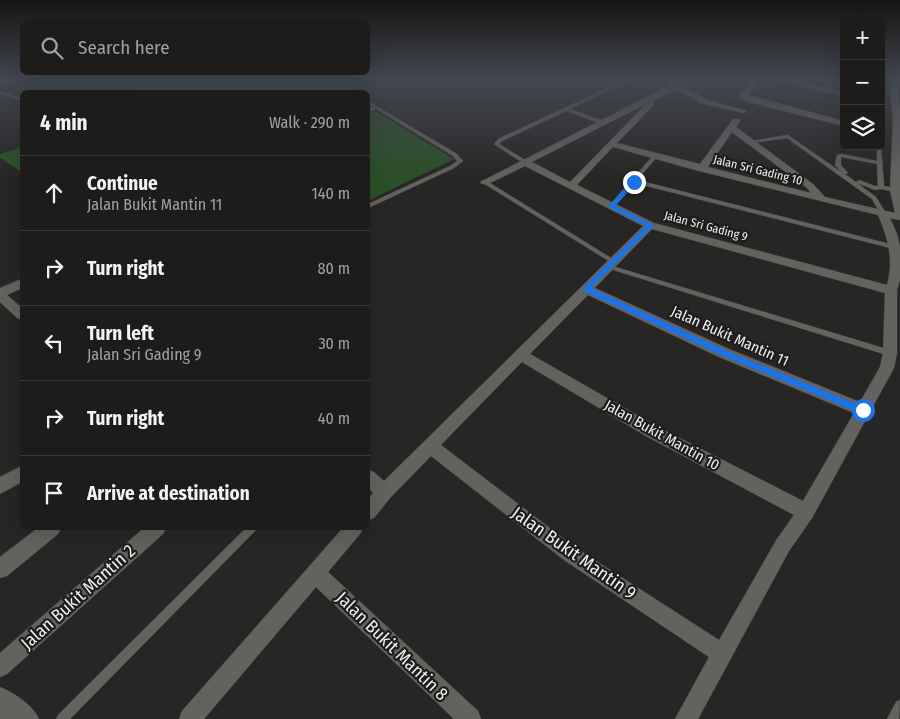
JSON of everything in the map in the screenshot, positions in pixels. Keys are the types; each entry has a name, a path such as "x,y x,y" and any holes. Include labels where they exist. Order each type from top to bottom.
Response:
{"street":[{"path":"485,182 622,112"},
{"path":"572,185 643,112"},
{"path":"702,169 743,112"},
{"path":"798,112 840,123"},
{"path":"898,113 897,190 900,212"},
{"path":"732,128 819,193 822,199"},
{"name":"Jalan Sri Gading 10","path":"611,144 702,169 900,217"},
{"name":"Jalan Sri Gading 9","path":"525,162 650,225 890,290"},
{"path":"686,719 783,545 806,512 887,368 890,353 892,302 890,290 895,276 892,234 882,212"},
{"path":"370,510 384,492 650,225"},
{"path":"20,284 0,294 20,312"},
{"name":"Jalan Bukit Mantin 11","path":"586,289 724,353 863,410"},
{"name":"Jalan Bukit Mantin 10","path":"521,355 651,431 806,512"},
{"name":"Jalan Bukit Mantin 9","path":"431,446 570,554 722,654"},
{"path":"0,486 20,475"},
{"path":"370,479 384,492"},
{"path":"0,569 49,530"},
{"name":"Jalan Bukit Mantin 2","path":"0,667 155,530"},
{"path":"190,719 352,530"},
{"name":"Jalan Bukit Mantin 8","path":"315,573 470,719"}],"lane":[{"path":"370,205 452,167 460,161 455,155 383,112"},
{"path":"525,162 496,144 500,140 560,112"},
{"path":"572,112 601,122"},
{"path":"752,142 788,136 874,198 882,212"},
{"path":"878,150 881,187"},
{"path":"880,163 842,155 839,156 838,165 863,184 875,188 881,187 897,190"},
{"path":"611,207 655,157"},
{"path":"485,182 611,264 890,353"},
{"path":"634,182 894,247"},
{"path":"62,719 250,530"},
{"path":"893,719 900,706"}],"green space":[{"path":"370,112 376,112 454,159 370,200"},
{"path":"20,148 20,171 0,158 0,154"}],"route":[{"path":"634,182 611,207 650,225 586,289 724,353 863,410"}]}
